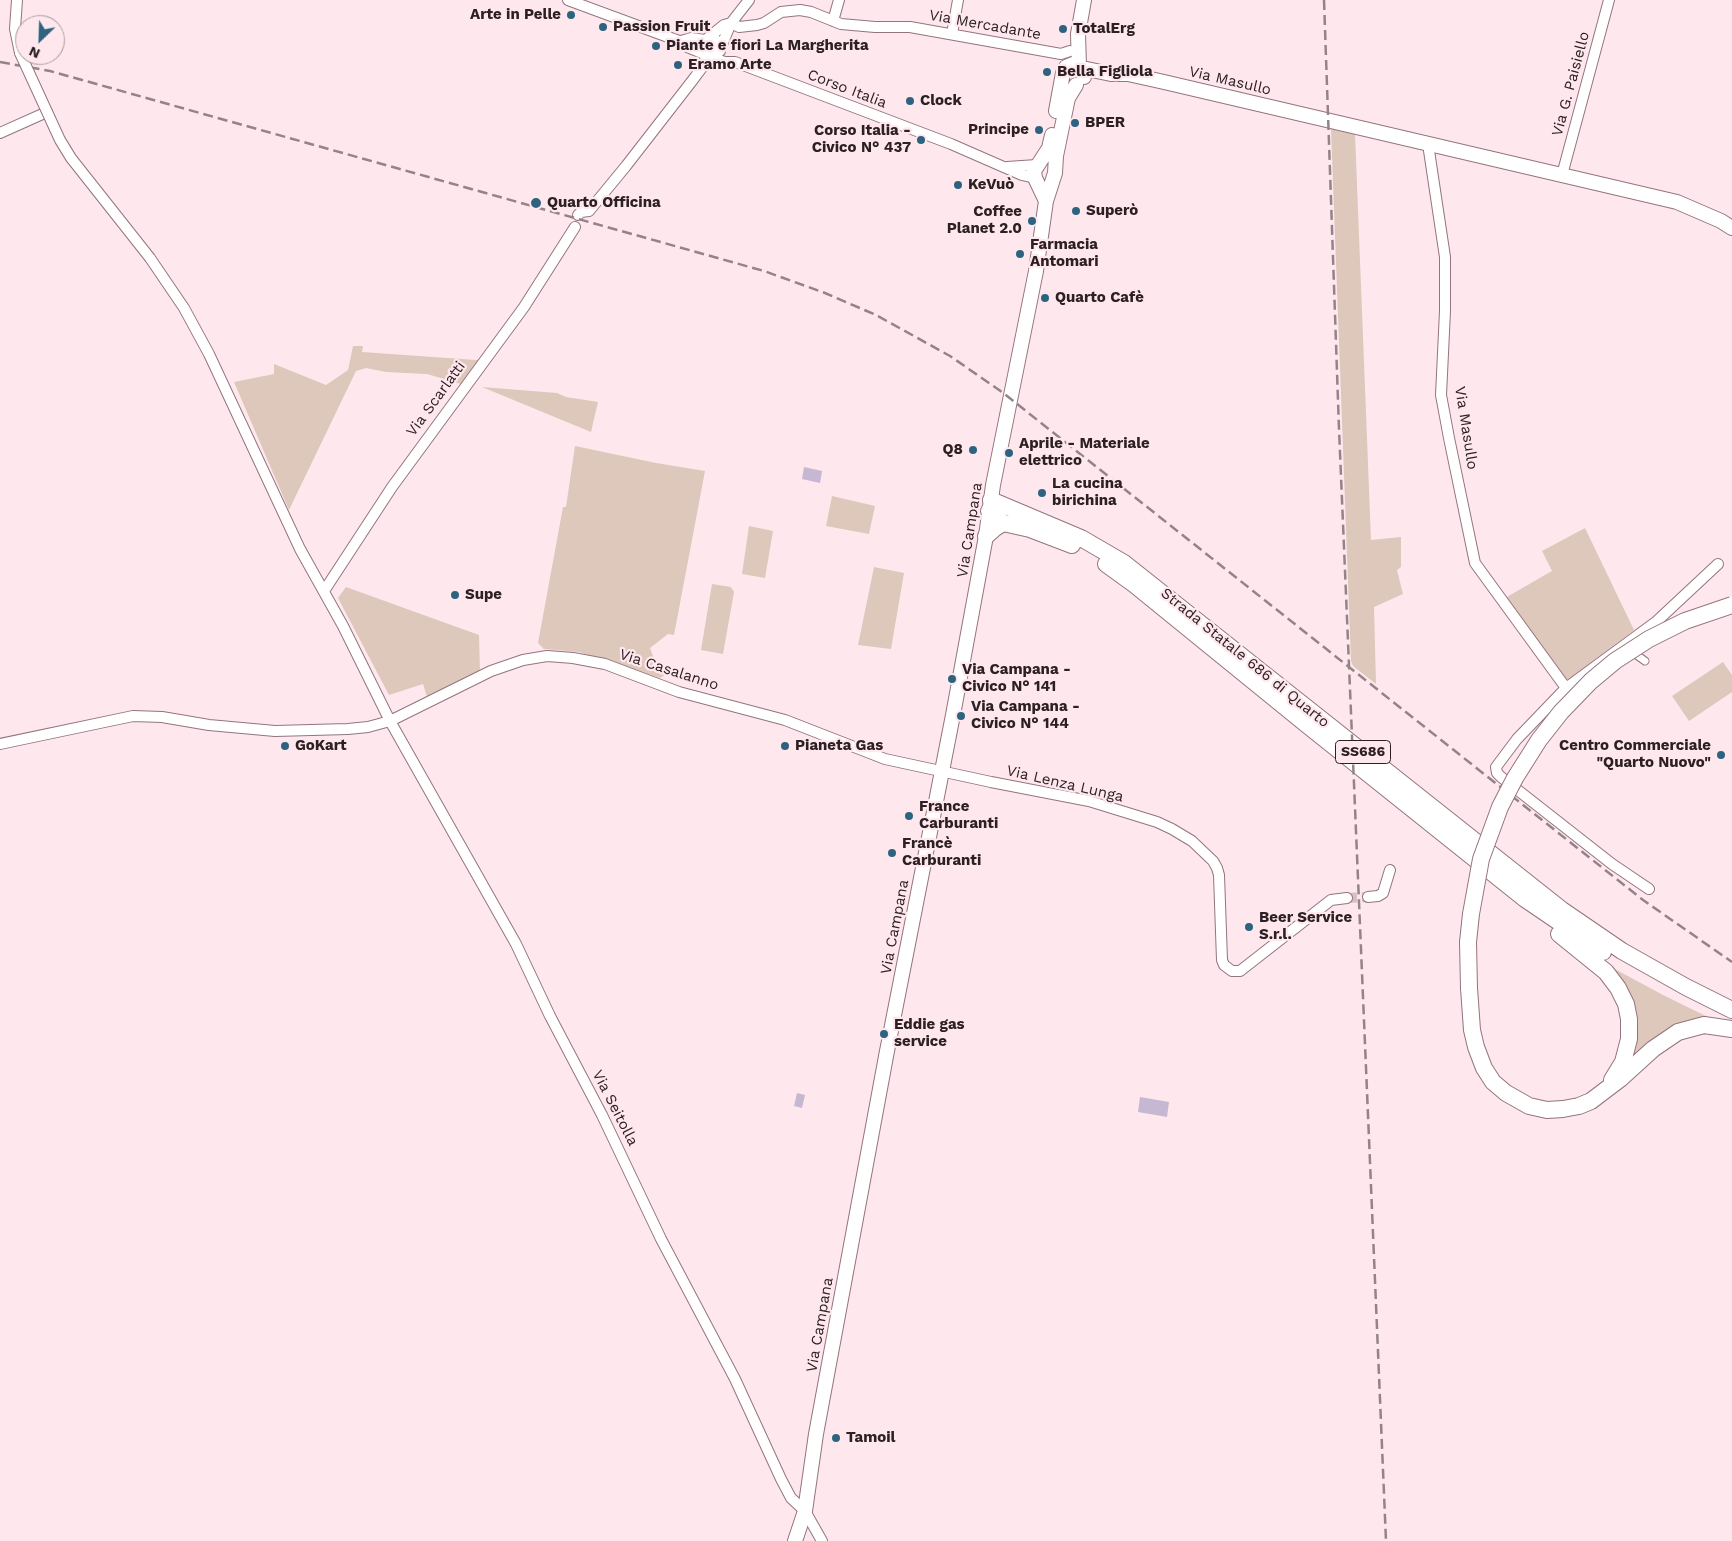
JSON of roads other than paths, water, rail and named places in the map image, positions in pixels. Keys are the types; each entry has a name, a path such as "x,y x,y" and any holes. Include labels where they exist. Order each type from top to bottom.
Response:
{"highway":[{"path":"986,536 1002,523 990,506"},
{"name":"Strada Statale 686 di Quarto","path":"990,506 1081,538 1124,563 1562,910 1622,952 1732,1010"},
{"name":"Strada Statale 686 di Quarto","path":"1002,523 1030,529 1067,542 1116,571 1525,899 1621,963 1665,988 1732,1021"},
{"path":"1732,605 1685,621 1649,639 1615,661 1591,681 1560,712 1539,740 1515,778 1487,839 1481,859 1471,914 1468,950 1472,1030 1484,1068 1493,1082 1506,1093 1529,1106 1547,1110 1563,1110 1579,1106 1591,1101 1620,1079 1653,1049 1678,1032 1704,1025 1732,1029"},
{"path":"1525,899 1539,918 1606,972 1623,996 1629,1019 1629,1039 1623,1062 1606,1088"}],"main road":[{"name":"Via Campana","path":"1037,172 1049,148 1078,34 1084,0"},
{"name":"Via Campana","path":"796,1541 805,1511 816,1434 885,1060 942,771 990,506 1036,271 1046,201 1054,175 1068,98 1084,78 1071,63"},
{"name":"Via Masullo","path":"1071,63 1112,74 1128,74 1164,82 1676,202 1732,228"},
{"name":"Via Masullo","path":"1078,84 1112,74"},
{"path":"1047,163 1054,175 1044,184 1037,172 1047,163"},
{"path":"1037,172 1046,201"}],"street":[{"name":"Via Seitolla","path":"17,0 15,29 20,53 71,158 150,258 184,308 208,354 300,549 343,626 390,721 516,944 662,1239 735,1379 781,1479 791,1498 805,1511 822,1541"},
{"name":"Corso Italia","path":"568,0 581,2 681,41 687,47 713,53 725,62 732,62 951,144 1006,167 1037,172"},
{"path":"578,215 581,212 589,211 626,166 713,53 731,22 749,0"},
{"path":"833,21 839,0"},
{"path":"952,34 958,0"},
{"name":"Via G. Paisiello","path":"1562,175 1609,0"},
{"name":"Via Mercadante","path":"731,22 739,27 764,24 781,12 800,10 811,12 841,24 875,27 910,27 952,34 1071,63"},
{"path":"713,53 702,45 706,39 731,22"},
{"name":"Corso Italia","path":"681,41 691,38 706,39"},
{"path":"706,39 716,40 713,53"},
{"path":"0,133 47,112"},
{"name":"Via Masullo","path":"1428,144 1445,256 1445,311 1441,396 1476,563 1566,688"},
{"name":"Via Scarlatti","path":"324,591 392,486 524,307 575,227"},
{"path":"1649,889 1604,858 1497,773 1497,764 1517,739 1566,688 1657,622 1718,564"},
{"path":"1622,646 1645,660"},
{"name":"Via Casalanno","path":"0,744 133,716 162,717 209,725 275,731 368,727 390,721 491,672 523,660 547,656 573,658 604,664 688,694 785,720 885,759 942,771"},
{"name":"Via Lenza Lunga","path":"942,771 1089,801 1157,822 1187,838 1213,861 1217,868 1219,875 1222,960 1224,965 1232,972 1240,971 1331,900 1347,898"},
{"path":"1368,897 1378,896 1382,893 1390,870"}],"tunnel":[{"path":"1347,898 1368,897"}],"railway":[{"path":"1324,0 1339,429 1386,1541"},
{"path":"0,62 50,71 764,271 825,293 876,315 950,356 1002,392 1643,900 1732,962"}],"place":[{"name":"Arte in Pelle","path":"571,15"},
{"name":"Passion Fruit","path":"603,27"},
{"name":"TotalErg","path":"1063,29"},
{"name":"Piante e fiori La Margherita","path":"656,46"},
{"name":"Eramo Arte","path":"678,65"},
{"name":"Bella Figliola","path":"1047,72"},
{"name":"Clock","path":"910,101"},
{"name":"BPER","path":"1075,123"},
{"name":"Principe","path":"1039,130"},
{"name":"Corso Italia - Civico N° 437","path":"921,140"},
{"name":"KeVuò","path":"958,185"},
{"name":"Quarto Officina","path":"536,203"},
{"name":"Superò","path":"1076,211"},
{"name":"Coffee Planet 2.0","path":"1032,221"},
{"name":"Farmacia Antomari","path":"1020,254"},
{"name":"Quarto Cafè","path":"1045,298"},
{"name":"Q8","path":"973,450"},
{"name":"Aprile - Materiale elettrico","path":"1009,453"},
{"name":"La cucina birichina","path":"1042,493"},
{"name":"Supe","path":"455,595"},
{"name":"Via Campana - Civico N° 141","path":"952,679"},
{"name":"Via Campana - Civico N° 144","path":"961,716"},
{"name":"GoKart","path":"285,746"},
{"name":"Pianeta Gas","path":"785,746"},
{"name":"Centro Commerciale \"Quarto Nuovo\"","path":"1721,755"},
{"name":"France Carburanti","path":"909,816"},
{"name":"Francè Carburanti","path":"892,853"},
{"name":"Beer Service S.r.l.","path":"1249,927"},
{"name":"Eddie gas service","path":"884,1034"},
{"name":"Tamoil","path":"836,1438"}]}
